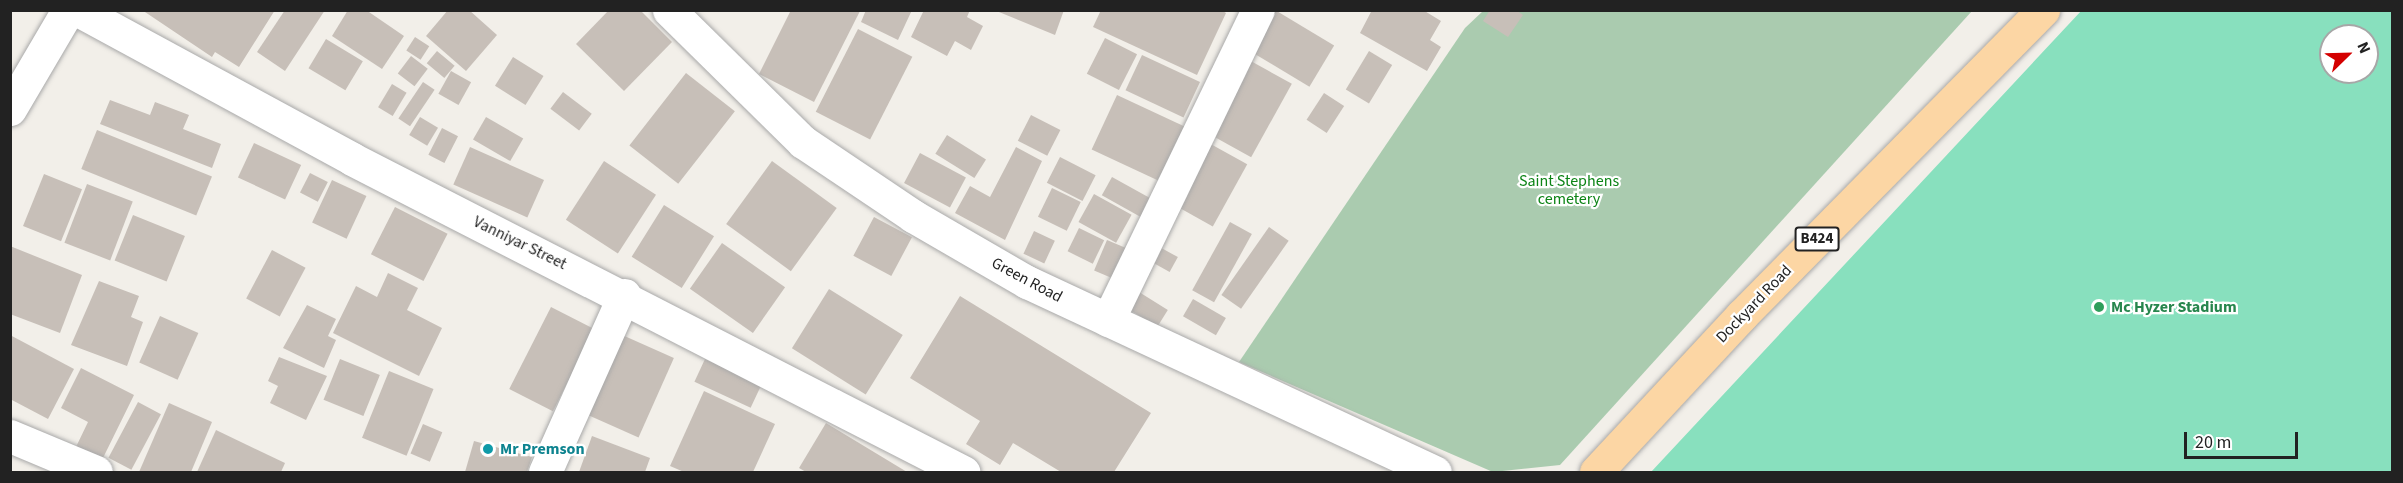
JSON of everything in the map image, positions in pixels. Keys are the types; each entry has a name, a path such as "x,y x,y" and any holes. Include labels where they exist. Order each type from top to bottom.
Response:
{"main road":[{"name":"Dockyard Road","path":"1596,472 1742,315 2043,10"}],"street":[{"path":"10,109 69,10"},
{"name":"Vanniyar Street","path":"78,10 352,159 624,295 963,472"},
{"name":"Green Road","path":"669,10 803,142 913,216 1108,321 1435,472"},
{"path":"1108,321 1258,10"},
{"path":"545,472 624,295"},
{"path":"10,436 96,472"}],"green space":[{"name":"Mc Hyzer Stadium","path":"2082,10 2392,11 2392,472 1651,472"},
{"name":"Saint Stephens cemetery","path":"1483,11 1972,11 1560,465 1493,472 1239,362 1465,28"}],"building":[{"path":"142,10 275,10 239,67 215,52 212,57"},
{"path":"285,10 325,10 285,71 257,52"},
{"path":"348,10 366,10 404,36 382,69 332,36"},
{"path":"448,10 469,10 497,35 466,71 426,36"},
{"path":"609,10 640,10 672,42 624,91 576,44"},
{"path":"791,10 860,11 814,102 759,74"},
{"path":"866,10 912,10 898,40 861,22"},
{"path":"924,10 970,10 967,17 983,26 971,50 955,41 947,56 911,37"},
{"path":"994,10 1064,10 1055,35"},
{"path":"1101,10 1221,10 1226,13 1197,75 1093,27"},
{"path":"1275,10 1334,46 1309,87 1250,51"},
{"path":"1372,10 1423,10 1441,21 1430,40 1441,47 1427,71 1360,33"},
{"path":"1490,10 1516,10 1523,15 1508,37 1483,21"},
{"path":"858,29 912,57 870,140 816,112"},
{"path":"415,37 429,46 421,60 406,50"},
{"path":"1105,38 1137,54 1119,90 1087,74"},
{"path":"326,39 363,61 345,90 308,68"},
{"path":"437,51 455,66 444,78 427,63"},
{"path":"1369,51 1392,65 1369,103 1346,90"},
{"path":"1142,55 1200,82 1184,117 1126,90"},
{"path":"411,56 428,69 415,86 398,74"},
{"path":"513,57 544,76 526,105 495,86"},
{"path":"1249,60 1292,84 1251,157 1208,133"},
{"path":"451,71 471,82 459,105 438,94"},
{"path":"686,73 735,111 678,184 629,145"},
{"path":"423,82 435,90 410,126 398,118"},
{"path":"392,84 407,93 393,116 378,107"},
{"path":"563,92 592,114 579,130 550,109"},
{"path":"1324,93 1344,106 1327,133 1307,120"},
{"path":"1117,95 1193,130 1168,185 1092,149"},
{"path":"110,100 150,115 155,102 189,115 183,129 221,144 212,168 100,124"},
{"path":"1031,115 1060,130 1047,156 1018,141"},
{"path":"420,117 438,128 427,146 409,135"},
{"path":"486,117 523,138 510,161 473,140"},
{"path":"442,128 458,136 444,163 428,155"},
{"path":"97,130 212,176 196,215 81,169"},
{"path":"947,135 986,159 974,178 935,154"},
{"path":"1207,142 1247,164 1213,226 1173,204"},
{"path":"254,143 301,165 285,199 238,177"},
{"path":"470,147 544,180 527,217 453,184"},
{"path":"1016,147 1042,161 1005,240 955,213 970,186 990,197"},
{"path":"920,153 966,177 950,207 904,183"},
{"path":"1060,157 1096,175 1082,201 1047,183"},
{"path":"604,161 656,195 618,253 566,220"},
{"path":"772,161 837,208 791,271 726,224"},
{"path":"310,173 328,182 318,202 300,193"},
{"path":"44,174 82,189 61,241 23,226"},
{"path":"1112,177 1154,200 1144,219 1102,195"},
{"path":"332,180 366,196 347,239 312,223"},
{"path":"87,184 133,202 110,260 64,243"},
{"path":"1052,188 1081,202 1067,231 1038,217"},
{"path":"1094,194 1132,215 1116,243 1078,222"},
{"path":"664,205 714,236 682,288 632,257"},
{"path":"395,207 448,234 424,281 371,254"},
{"path":"133,215 185,236 167,281 115,260"},
{"path":"874,217 912,237 891,276 853,256"},
{"path":"1230,222 1252,234 1214,302 1192,290"},
{"path":"1269,227 1289,241 1241,309 1221,295"},
{"path":"1079,228 1104,240 1093,264 1068,251"},
{"path":"1034,231 1055,241 1044,263 1023,254"},
{"path":"1107,240 1130,250 1117,280 1094,270"},
{"path":"722,243 785,287 753,333 690,289"},
{"path":"1156,245 1178,257 1170,272 1148,260"},
{"path":"10,246 82,275 60,333 10,314"},
{"path":"272,250 306,268 280,316 246,299"},
{"path":"388,273 418,288 407,310 442,328 419,376 333,333 356,286 377,297"},
{"path":"99,281 139,296 131,317 143,322 127,366 71,345"},
{"path":"829,289 903,335 866,394 792,348"},
{"path":"1139,292 1168,310 1157,327 1128,309"},
{"path":"960,296 1151,413 1114,472 1061,472 1013,443 1000,465 966,444 980,421 910,378"},
{"path":"1193,299 1226,318 1216,335 1183,316"},
{"path":"307,305 336,319 328,336 336,340 324,368 283,348"},
{"path":"551,307 595,329 553,411 509,389"},
{"path":"160,316 198,333 178,380 139,363"},
{"path":"620,334 674,358 639,437 585,413"},
{"path":"10,335 74,369 48,419 10,399"},
{"path":"279,357 327,376 306,420 270,403 278,386 268,381"},
{"path":"340,359 380,375 363,416 324,400"},
{"path":"705,359 761,385 751,408 694,382"},
{"path":"81,368 134,395 101,462 75,449 88,422 61,408"},
{"path":"389,371 434,389 407,456 362,438"},
{"path":"704,391 775,424 753,472 684,472 670,466"},
{"path":"138,402 161,414 131,470 108,458"},
{"path":"169,403 212,422 191,472 139,472"},
{"path":"826,423 907,472 806,472 799,468"},
{"path":"423,424 442,432 430,462 410,453"},
{"path":"216,430 285,463 281,472 197,472"},
{"path":"592,436 650,458 645,472 579,472"},
{"name":"Mr Premson","path":"474,441 532,457 527,472 465,472"}],"place":[{"name":"Mc Hyzer Stadium","path":"2099,307"},
{"name":"Mr Premson","path":"488,449"}]}
